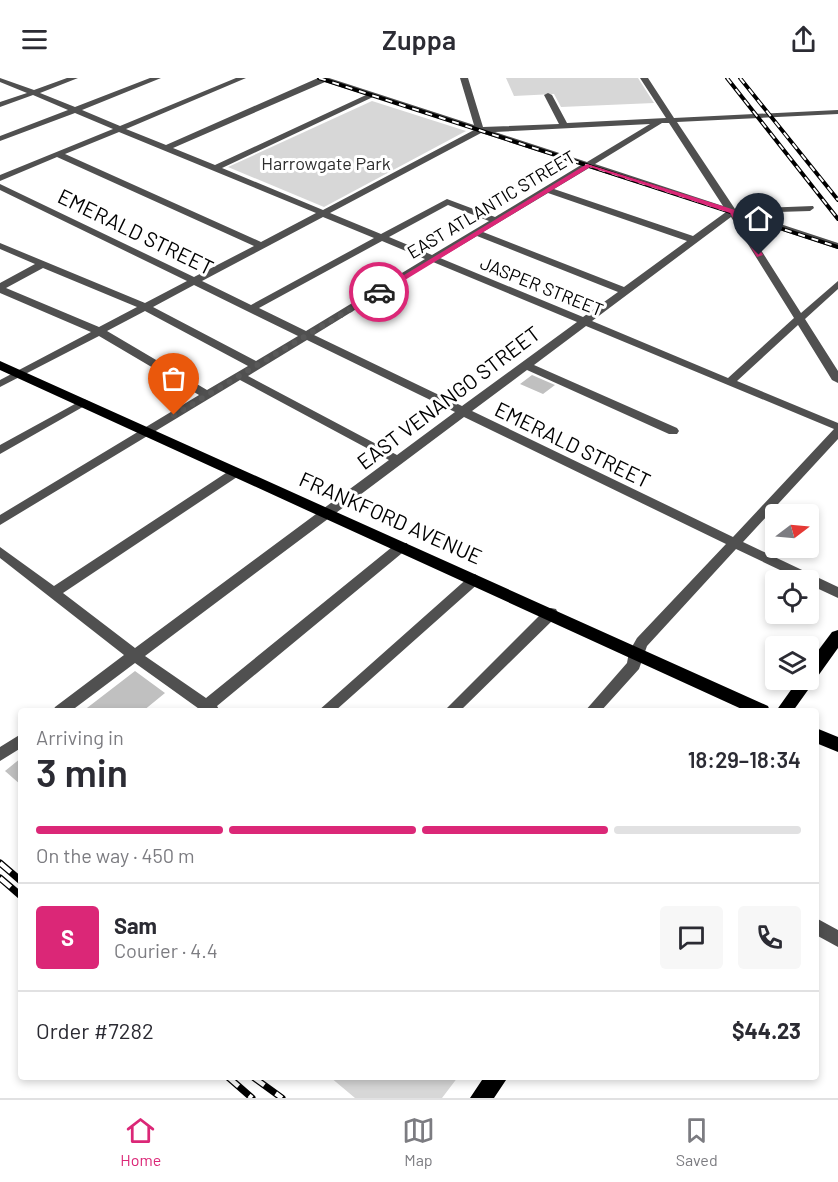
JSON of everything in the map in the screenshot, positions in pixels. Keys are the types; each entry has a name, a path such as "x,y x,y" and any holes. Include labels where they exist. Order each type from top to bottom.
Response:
{"main road":[{"name":"FRANKFORD AVENUE","path":"0,365 551,613 756,708"},
{"path":"819,663 838,636"},
{"path":"786,708 799,690"},
{"path":"819,736 838,745"},
{"path":"481,1098 495,1080"}],"street":[{"path":"0,105 74,78"},
{"path":"0,139 157,78"},
{"path":"0,178 242,78"},
{"path":"166,148 323,78 838,246"},
{"path":"464,78 480,130"},
{"path":"644,78 732,212 838,381"},
{"name":"JASPER STREET","path":"0,79 838,427"},
{"path":"215,168 372,95"},
{"name":"EAST ATLANTIC STREET","path":"548,95 564,126"},
{"path":"0,384 480,130 838,112"},
{"name":"EAST ATLANTIC STREET","path":"0,521 660,121"},
{"path":"57,154 262,246"},
{"name":"EMERALD STREET","path":"0,187 462,413 838,593"},
{"path":"549,190 695,240"},
{"path":"252,309 447,202 497,221"},
{"path":"732,212 810,208"},
{"name":"EAST VENANGO STREET","path":"64,708 732,212"},
{"path":"477,233 624,291"},
{"path":"0,246 145,307 256,366"},
{"path":"0,288 43,264"},
{"path":"731,381 838,284"},
{"path":"0,288 99,331 207,396"},
{"path":"526,365 673,431"},
{"path":"240,376 398,460"},
{"path":"0,450 84,402"},
{"path":"595,708 634,665 636,652 733,543 838,432"},
{"path":"55,592 236,472"},
{"path":"210,708 402,546"},
{"path":"0,551 135,656 208,708"},
{"path":"328,708 475,579"},
{"path":"454,708 551,613"},
{"path":"0,755 18,742"},
{"path":"819,928 838,939"}],"green space":[{"path":"506,78 638,78 654,103 561,107 554,94 514,96"},
{"name":"Harrowgate Park","path":"372,101 466,131 324,207 228,167"},
{"path":"334,1080 456,1080 442,1098 355,1098"}],"building":[{"path":"532,375 555,385 543,394 520,384"},
{"path":"135,671 165,693 147,708 87,708"},
{"path":"18,760 18,782 5,771"}],"railway":[{"path":"319,78 838,247"},
{"path":"727,78 838,219"},
{"path":"740,78 838,200"},
{"path":"0,863 18,878"},
{"path":"0,878 18,893"},
{"path":"231,1080 252,1098"},
{"path":"257,1080 282,1098"}],"way so far":[{"path":"174,415 379,292"}],"route":[{"path":"379,292 589,165 732,212 759,255"}]}
